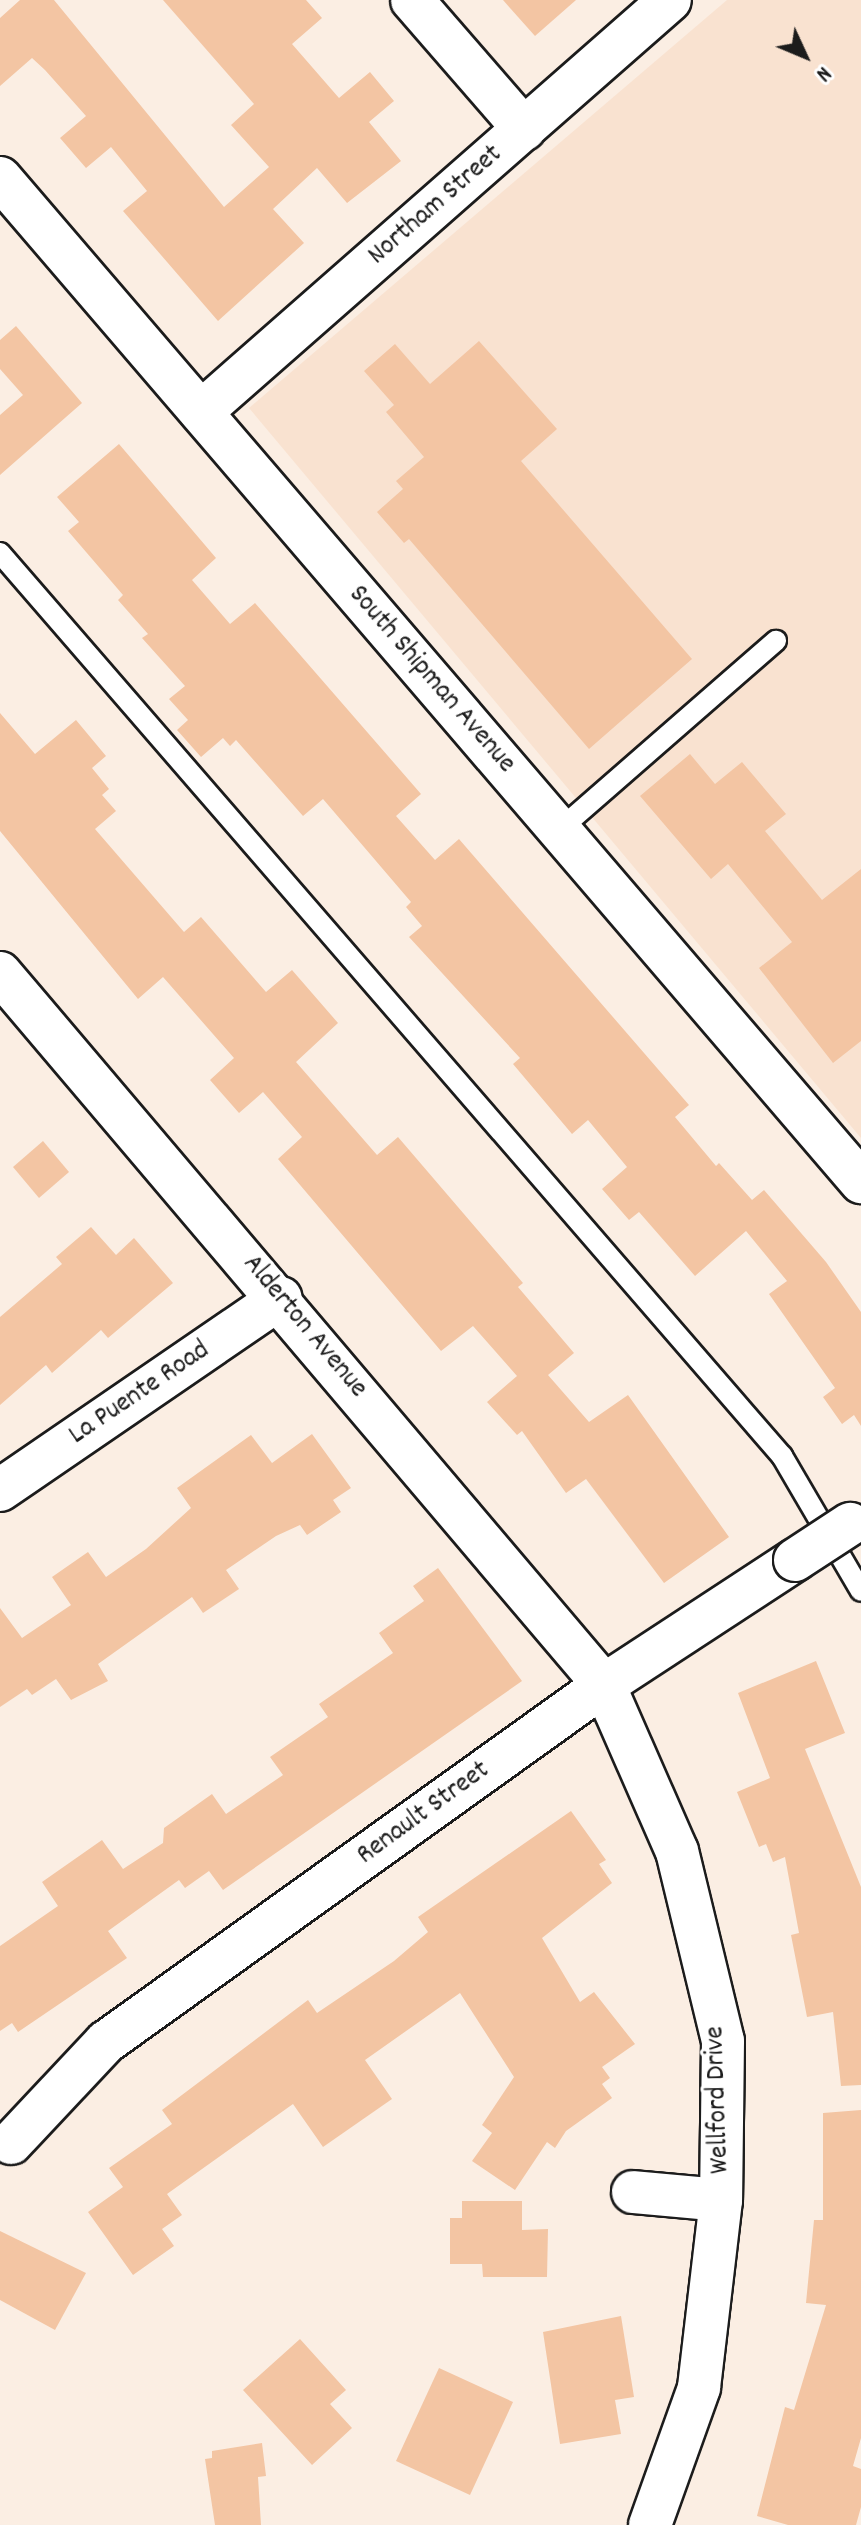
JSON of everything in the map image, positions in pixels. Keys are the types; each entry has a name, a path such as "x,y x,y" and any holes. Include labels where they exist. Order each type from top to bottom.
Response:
{"street":[{"path":"412,0 524,129"},
{"name":"Northam Street","path":"201,412 670,0"},
{"name":"South Shipman Avenue","path":"0,178 861,1182"},
{"name":"Alderton Avenue","path":"0,973 280,1298 604,1685"},
{"name":"La Puente Road","path":"0,1490 280,1298"},
{"name":"Renault Street","path":"11,2143 106,2042 604,1685 855,1520"},
{"name":"Wellford Drive","path":"604,1685 677,1851 723,2041 721,2200 699,2388 650,2525"},
{"path":"633,2192 721,2200"}],"lane":[{"path":"0,553 782,1456 861,1591"},
{"path":"559,830 776,641"}],"shaded area":[{"path":"727,0 861,0 861,1138 249,408"}],"building":[{"path":"20,0 54,0 224,207 269,167 231,125 254,104 163,0 306,0 322,18 292,44 339,98 370,72 394,101 369,122 401,161 347,203 317,168 273,209 304,243 218,321 123,211 147,191 111,147 86,168 60,138 86,116 45,70 32,58 0,86 0,18"},
{"path":"503,0 576,0 535,36"},
{"path":"16,326 82,403 0,475 0,415 23,395 0,369 0,340"},
{"path":"479,341 557,429 521,461 692,659 589,749 409,539 404,543 377,512 403,489 396,481 424,457 386,412 394,405 364,371 395,344 430,384"},
{"path":"119,444 216,558 192,580 230,624 255,603 421,794 396,816 435,860 459,839 689,1105 675,1117 716,1166 719,1163 752,1200 764,1190 826,1262 861,1312 861,1426 854,1415 842,1424 823,1397 835,1388 769,1294 787,1281 746,1231 695,1276 639,1212 629,1220 602,1189 627,1167 588,1120 572,1134 513,1064 520,1058 409,937 422,926 406,907 411,902 323,799 303,816 236,740 230,746 223,738 201,757 177,730 188,720 169,699 185,686 142,638 148,634 118,600 123,595 68,531 79,522 57,497"},
{"path":"0,713 35,754 76,720 106,756 92,768 109,789 102,795 116,811 95,829 184,932 201,917 266,992 292,970 338,1023 296,1062 377,1155 398,1137 523,1283 518,1287 574,1353 548,1375 589,1422 628,1395 729,1537 664,1583 586,1479 566,1493 522,1431 517,1435 487,1402 517,1376 473,1326 441,1351 278,1159 302,1137 263,1092 239,1113 210,1080 234,1058 163,977 138,999 0,831"},
{"path":"690,754 715,784 742,762 786,814 765,831 822,900 861,869 861,1041 833,1063 759,968 792,942 728,864 711,879 640,796"},
{"path":"43,1141 69,1172 39,1198 13,1167"},
{"path":"91,1227 116,1255 134,1238 173,1283 108,1338 101,1330 52,1373 46,1365 0,1405 0,1317 62,1264 56,1257"},
{"path":"312,1434 351,1488 333,1500 341,1512 307,1535 300,1525 276,1536 226,1570 239,1589 203,1613 192,1597 98,1664 108,1681 71,1700 56,1679 32,1695 27,1689 0,1707 0,1608 22,1638 71,1605 52,1577 88,1552 106,1577 146,1549 191,1508 177,1488 251,1435 272,1463"},
{"path":"438,1568 522,1681 223,1890 209,1871 185,1888 179,1880 108,1931 127,1958 18,2032 12,2023 0,2031 0,1946 58,1906 42,1882 102,1840 123,1869 163,1843 164,1828 212,1794 226,1814 283,1775 270,1757 328,1717 319,1704 393,1653 379,1633 424,1601 413,1586"},
{"path":"816,1661 845,1733 805,1749 861,1887 861,2085 841,2086 833,2012 807,2017 791,1935 799,1933 785,1857 773,1862 766,1844 759,1847 737,1792 770,1778 738,1693"},
{"path":"571,1811 606,1860 599,1864 612,1883 542,1938 580,2002 594,1992 635,2044 602,2067 610,2078 602,2084 612,2098 566,2131 555,2148 547,2142 515,2190 472,2161 492,2133 482,2125 514,2077 460,1993 365,2060 392,2099 323,2147 293,2104 167,2194 182,2215 162,2229 174,2246 133,2275 88,2212 123,2187 109,2168 172,2124 162,2110 308,2000 317,2013 394,1961 428,1932 418,1917"},
{"path":"861,2110 861,2438 853,2466 861,2469 861,2507 856,2525 788,2525 757,2516 785,2407 794,2410 826,2305 806,2303 814,2220 823,2220 823,2113"},
{"path":"462,2201 522,2201 522,2230 548,2229 547,2277 483,2277 482,2264 450,2264 450,2218 462,2218"},
{"path":"0,2231 86,2273 55,2330 0,2300"},
{"path":"621,2316 634,2397 615,2400 621,2434 560,2444 543,2332"},
{"path":"300,2339 346,2390 330,2404 352,2428 312,2465 243,2390"},
{"path":"439,2368 513,2402 470,2495 396,2461"},
{"path":"262,2443 266,2476 258,2477 261,2525 215,2525 205,2459 212,2458 212,2451"}]}
